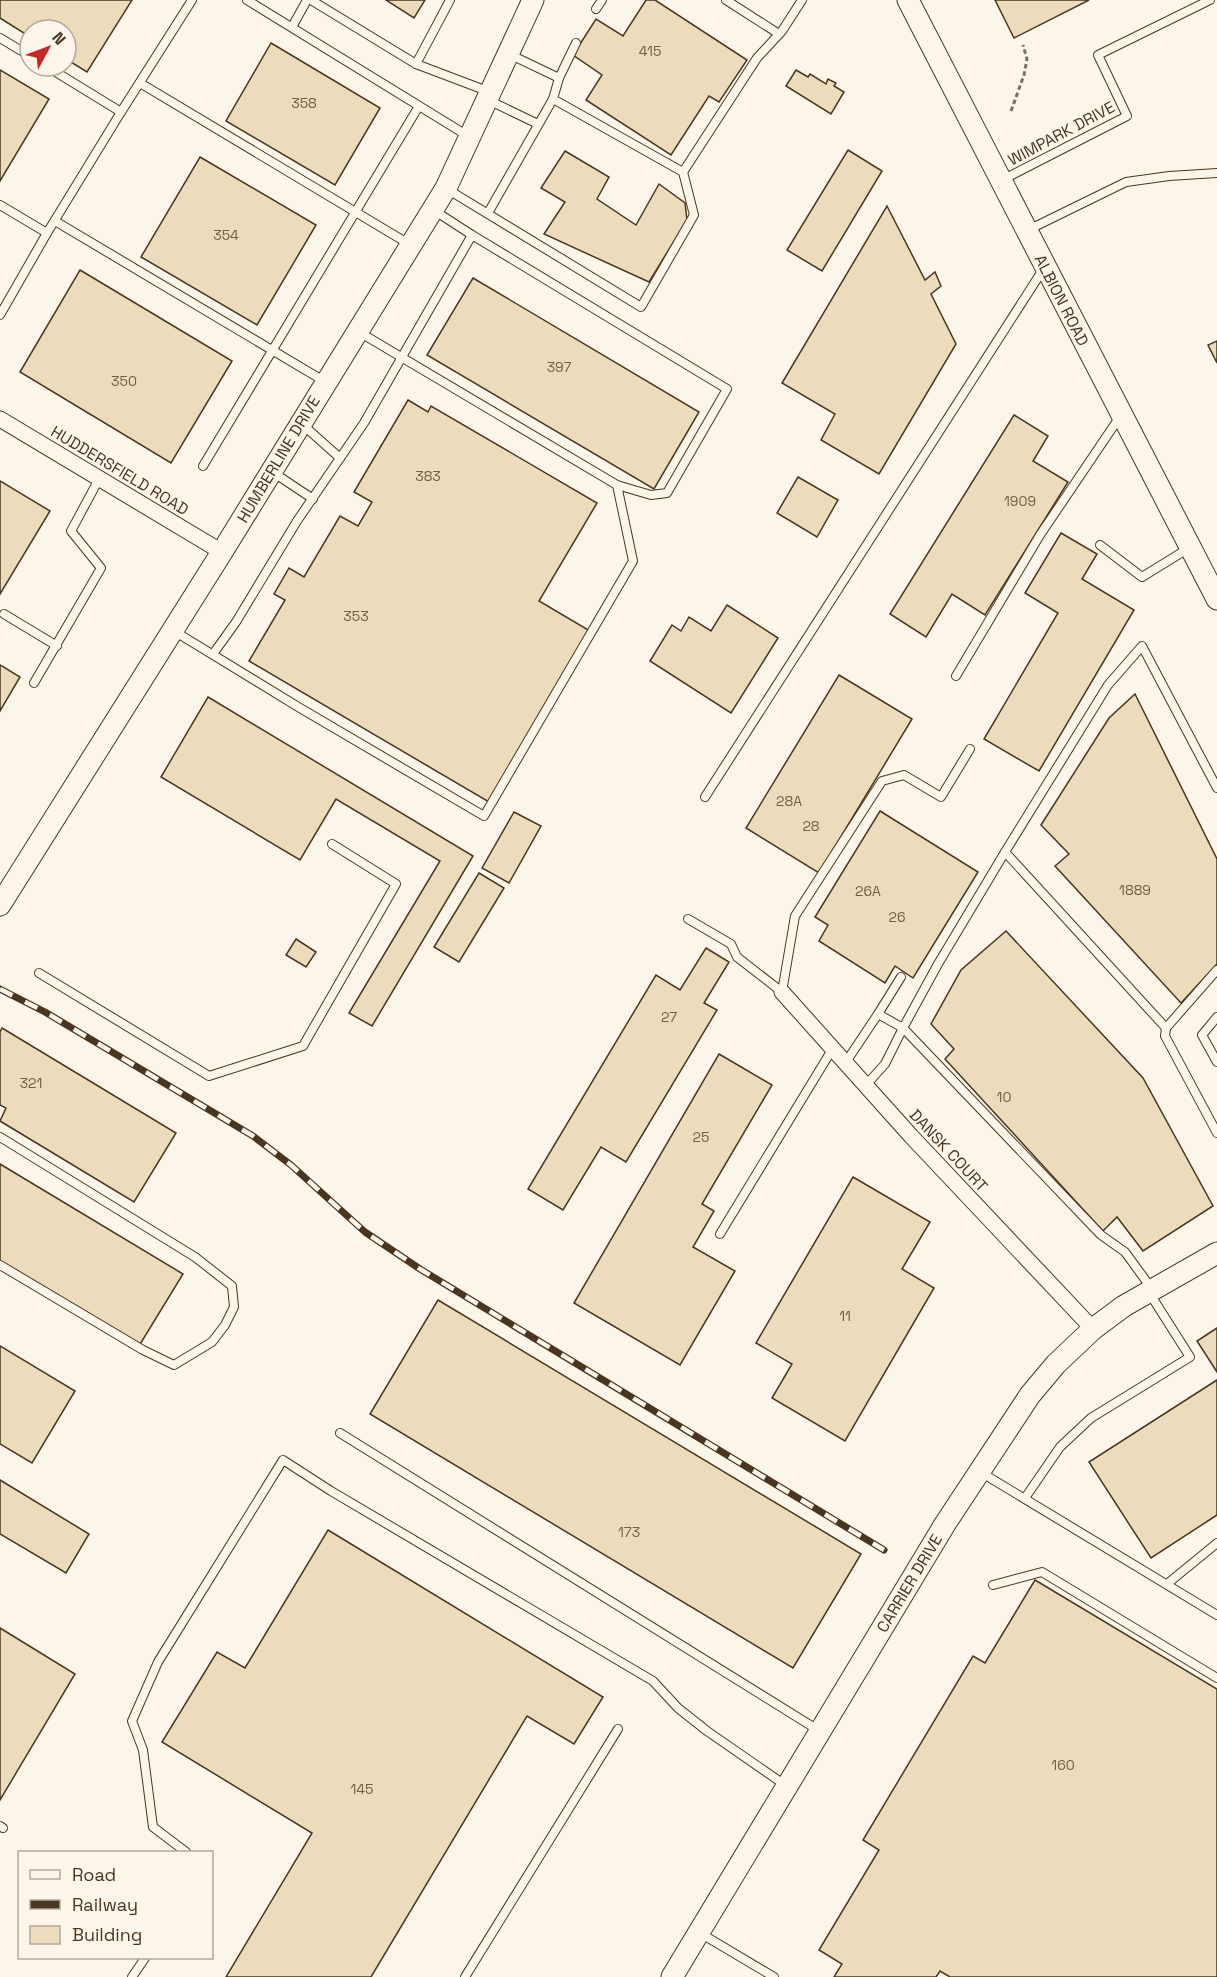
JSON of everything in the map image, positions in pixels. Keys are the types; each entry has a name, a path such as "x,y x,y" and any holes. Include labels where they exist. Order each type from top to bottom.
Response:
{"street":[{"name":"HUMBERLINE DRIVE","path":"0,905 222,552 446,188 533,0"},
{"name":"ALBION ROAD","path":"908,0 1217,599"},
{"name":"HUDDERSFIELD ROAD","path":"0,419 222,552"},
{"name":"DANSK COURT","path":"782,992 911,1136 1093,1329"},
{"name":"CARRIER DRIVE","path":"672,1977 945,1524 1030,1395 1056,1364 1093,1329 1125,1306 1217,1252"}],"lane":[{"path":"0,315 47,233 192,0"},
{"path":"248,0 469,137"},
{"path":"292,27 309,0 416,64 488,96 538,124"},
{"path":"416,64 450,0"},
{"path":"596,9 602,0"},
{"path":"726,0 779,34"},
{"path":"683,172 757,58 779,34 802,0"},
{"name":"WIMPARK DRIVE","path":"1000,181 1126,116 1098,55 1210,0"},
{"path":"0,38 18,49"},
{"path":"488,213 553,99 559,78 576,43"},
{"path":"508,54 559,78"},
{"path":"66,78 121,112"},
{"path":"140,82 410,245"},
{"path":"446,188 641,307 694,215 683,172 553,99"},
{"path":"203,466 419,106"},
{"path":"1026,231 1126,182 1217,173"},
{"path":"0,205 47,233"},
{"path":"357,331 617,485 651,495 667,493 727,389 432,209"},
{"path":"55,221 325,382"},
{"path":"213,654 364,423 472,235"},
{"path":"705,797 1045,266"},
{"path":"956,676 1040,535 1121,414"},
{"path":"301,423 340,458"},
{"path":"271,471 313,499"},
{"path":"34,683 101,568 71,531 99,479"},
{"path":"173,630 484,816 633,561 617,485"},
{"path":"1100,545 1142,577 1190,547"},
{"path":"4,614 57,646"},
{"path":"866,1085 885,1064 938,963 1108,685 1142,646 1217,788"},
{"path":"688,919 731,944 737,957 782,992 795,916 882,781 904,775 941,797 970,749"},
{"path":"39,974 209,1076 303,1046 396,884 332,844"},
{"path":"1005,852 1166,1028"},
{"path":"1217,970 1166,1028 1165,1036 1217,1133"},
{"path":"846,1062 901,977"},
{"path":"878,1014 903,1028 1101,1235 1125,1252 1190,1357 1091,1419 1060,1447 1025,1498"},
{"path":"1217,1017 1202,1035 1217,1062"},
{"path":"720,1234 833,1048"},
{"path":"0,1137 195,1257 232,1286 234,1307 225,1325 212,1342 174,1365 143,1350 0,1265"},
{"path":"340,1433 819,1731"},
{"path":"185,1851 153,1827 143,1750 132,1721 158,1662 283,1460 341,1497 653,1681 678,1708 707,1731 786,1786"},
{"path":"980,1471 1217,1615"},
{"path":"1167,1584 1217,1543"},
{"path":"993,1585 1042,1572 1217,1678"},
{"path":"465,1977 618,1729"},
{"path":"699,1932 774,1977"},
{"path":"132,1977 144,1959"}],"path":[{"path":"1011,111 1024,75 1027,59 1023,45"}],"building":[{"path":"0,0 132,0 87,72 78,66 78,18 18,18 18,29 0,18"},
{"path":"386,0 425,0 414,18"},
{"path":"646,0 655,0 747,60 719,102 709,96 671,155 586,100 602,75 573,55 596,19 623,36"},
{"path":"995,0 1089,0 1014,38"},
{"path":"271,43 380,108 335,185 226,121"},
{"path":"0,70 49,99 0,181"},
{"path":"796,70 808,77 810,74 826,84 828,79 836,83 834,86 844,92 831,114 786,86"},
{"path":"848,150 882,171 822,271 787,250"},
{"path":"565,151 609,177 597,199 636,225 659,184 685,203 687,220 649,282 544,234 565,202 541,188"},
{"path":"200,157 316,225 257,325 141,257"},
{"path":"887,206 925,280 935,272 941,286 931,294 956,344 879,474 821,440 835,414 782,383"},
{"path":"80,270 232,361 171,463 20,372"},
{"path":"473,278 699,412 654,489 427,355"},
{"path":"1217,341 1217,363 1208,345"},
{"path":"408,400 428,412 431,406 597,503 539,601 590,631 489,802 249,661 285,600 274,594 289,568 304,577 340,516 358,526 372,502 354,492"},
{"path":"1014,415 1048,436 1033,461 1068,482 985,615 952,594 926,637 890,614"},
{"path":"798,477 838,500 817,537 777,513"},
{"path":"0,481 50,511 0,594"},
{"path":"1061,533 1097,554 1082,579 1134,610 1039,771 984,739 1058,613 1025,593"},
{"path":"727,605 778,638 731,713 650,661 672,625 681,631 689,617 711,631"},
{"path":"0,665 20,677 0,711"},
{"path":"839,675 912,719 819,873 746,828"},
{"path":"1135,694 1217,859 1217,964 1181,1003 1055,866 1069,854 1041,825 1109,718"},
{"path":"208,697 473,856 372,1026 349,1013 440,861 336,799 300,860 161,777"},
{"path":"880,811 978,872 913,978 895,966 885,983 819,941 828,925 815,917"},
{"path":"514,812 541,826 509,883 482,868"},
{"path":"479,873 504,888 459,962 434,947"},
{"path":"1006,931 1143,1078 1213,1206 1143,1251 1117,1217 1103,1231 945,1059 954,1049 931,1024 961,970"},
{"path":"296,939 316,952 306,967 286,955"},
{"path":"706,948 729,962 704,1003 717,1010 626,1162 601,1147 563,1210 528,1189 656,975 680,990"},
{"path":"2,1028 176,1133 134,1202 0,1121 6,1108 0,1105 0,1032"},
{"path":"719,1054 772,1085 702,1204 714,1211 693,1247 735,1271 680,1365 574,1303"},
{"path":"0,1164 183,1274 139,1346 0,1263"},
{"path":"853,1177 930,1222 902,1269 934,1288 845,1441 772,1398 792,1364 756,1343"},
{"path":"438,1300 861,1554 793,1668 370,1414"},
{"path":"1217,1328 1217,1372 1197,1341"},
{"path":"0,1346 75,1391 32,1463 0,1444"},
{"path":"1217,1380 1217,1515 1151,1558 1089,1462"},
{"path":"0,1480 89,1534 66,1573 0,1534"},
{"path":"328,1530 603,1697 574,1744 527,1716 371,1977 226,1977 312,1833 162,1742 217,1652 245,1668"},
{"path":"1035,1580 1217,1689 1217,1977 950,1977 940,1971 936,1977 834,1977 842,1964 819,1950 879,1850 863,1840 973,1656 985,1663"},
{"path":"0,1628 75,1674 0,1800"}],"railway":[{"path":"0,989 45,1012 253,1136 291,1165 365,1232 420,1269 884,1550"}]}
